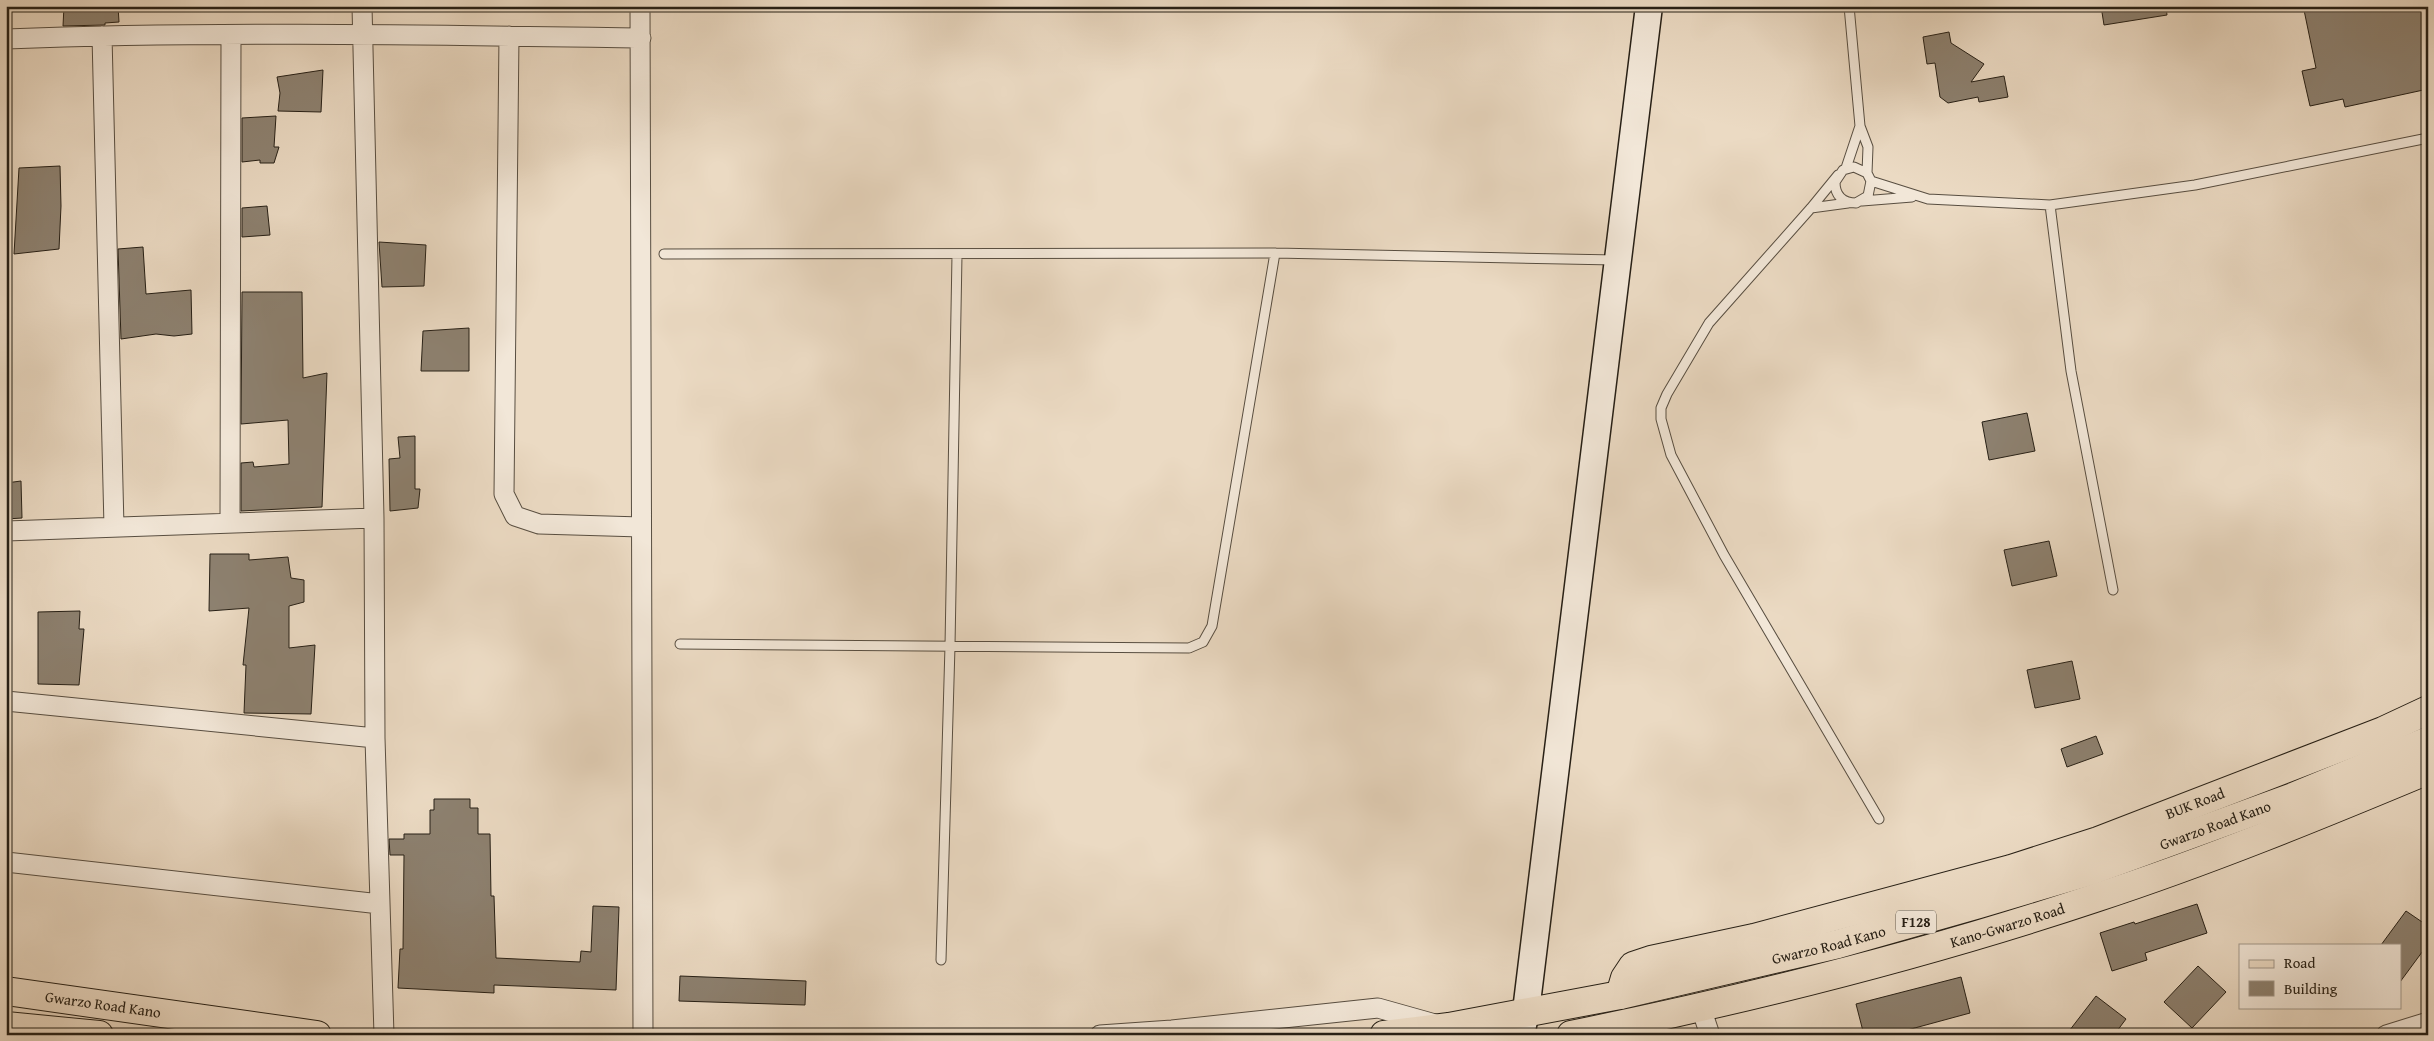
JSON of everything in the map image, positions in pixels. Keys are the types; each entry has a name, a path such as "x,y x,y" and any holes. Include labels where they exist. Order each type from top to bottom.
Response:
{"main road":[{"name":"BUK Road","path":"1620,995 1625,978 1633,966 1651,960 1754,938 1956,885 2098,841 2383,731 2428,710"},
{"name":"Gwarzo Road Kano","path":"1384,1035 1448,1027 1524,1023 1620,995 1838,944 2090,871 2293,797 2428,741"},
{"path":"2281,770 2293,797"},
{"name":"Kano-Gwarzo Road","path":"1571,1035 1701,1008 1878,964 2095,898 2319,816 2428,770"},
{"path":"1956,885 1979,904"},
{"name":"Gwarzo Road Kano","path":"6,991 317,1035"},
{"path":"6,1026 98,1035"}],"street":[{"path":"362,6 374,518 374,738 384,1035"},
{"path":"640,6 643,1035"},
{"path":"1524,1023 1649,6"},
{"path":"6,39 102,36 362,34 641,38"},
{"path":"230,523 231,35"},
{"path":"102,36 114,527"},
{"path":"510,36 504,494 515,516 539,524 642,527"},
{"path":"6,531 374,518"},
{"path":"6,701 374,738"},
{"path":"6,862 380,904"},
{"path":"1100,1035 1172,1030 1378,1008 1404,1017 1448,1027"},
{"path":"1701,1008 1710,1035"},
{"path":"2386,1035 2428,1022"}],"lane":[{"path":"1849,6 1860,126 1868,147 1868,196 1862,201"},
{"path":"1860,126 1846,168 1709,323 1667,394 1661,408 1660,419 1671,454 1724,555 1879,819"},
{"path":"1811,208 1862,201 1915,197 2050,204 2194,185 2428,138"},
{"path":"1846,168 1861,168 1869,177 1915,197"},
{"path":"1838,175 1835,189 1838,196 1850,203"},
{"path":"2050,204 2071,371 2113,590"},
{"path":"664,254 1275,253 1618,260"},
{"path":"680,644 1189,648 1203,642 1212,626 1275,253"},
{"path":"941,960 950,646 957,254"}],"building":[{"path":"64,6 118,6 119,22 105,23 105,25 63,26"},
{"path":"2101,6 2166,6 2167,15 2104,25"},
{"path":"2320,6 2428,6 2428,89 2345,107 2343,99 2310,106 2302,71 2316,68 2304,10"},
{"path":"1949,32 1951,43 1984,64 1971,82 2004,76 2008,97 1979,102 1978,97 1948,103 1940,97 1935,63 1927,64 1923,37"},
{"path":"323,70 321,112 278,111 280,93 277,77"},
{"path":"276,116 274,147 279,147 274,163 260,163 260,160 242,162 242,118"},
{"path":"60,166 59,249 14,254 19,168"},
{"path":"267,206 270,235 242,237 242,208"},
{"path":"379,242 426,245 424,286 382,287"},
{"path":"143,247 146,294 191,290 192,334 174,336 156,334 121,339 118,249"},
{"path":"242,292 302,292 303,378 327,373 322,507 241,511 241,463 253,462 254,467 289,464 288,420 241,424"},
{"path":"469,328 469,371 421,371 423,331"},
{"path":"2027,413 2035,451 1989,460 1982,422"},
{"path":"415,436 415,489 420,489 418,508 390,511 389,459 400,458 398,437"},
{"path":"21,481 22,518 6,519 6,483"},
{"path":"2049,541 2057,576 2012,586 2004,550"},
{"path":"210,554 249,554 249,560 288,557 291,578 304,580 304,602 289,606 289,648 315,645 311,714 244,713 246,665 243,665 249,608 209,611"},
{"path":"80,611 79,629 84,629 79,685 38,684 38,612"},
{"path":"2072,661 2080,699 2035,708 2027,670"},
{"path":"2096,736 2103,754 2067,767 2061,749"},
{"path":"434,799 470,799 470,808 478,808 478,834 490,834 491,896 494,896 496,958 580,962 581,951 591,952 593,906 619,907 616,990 494,985 494,993 398,988 400,949 403,949 404,855 390,855 389,839 404,839 404,834 430,834 430,810 434,810"},
{"path":"2197,904 2207,933 2145,953 2147,960 2112,971 2100,933"},
{"path":"2406,911 2428,926 2428,944 2402,979 2402,944 2382,944"},
{"path":"2198,966 2226,992 2192,1028 2164,1002"},
{"path":"680,976 806,981 805,1005 679,1001"},
{"path":"1961,977 1970,1013 1889,1035 1864,1035 1856,1004"},
{"path":"2096,996 2126,1019 2114,1035 2066,1035"}]}
